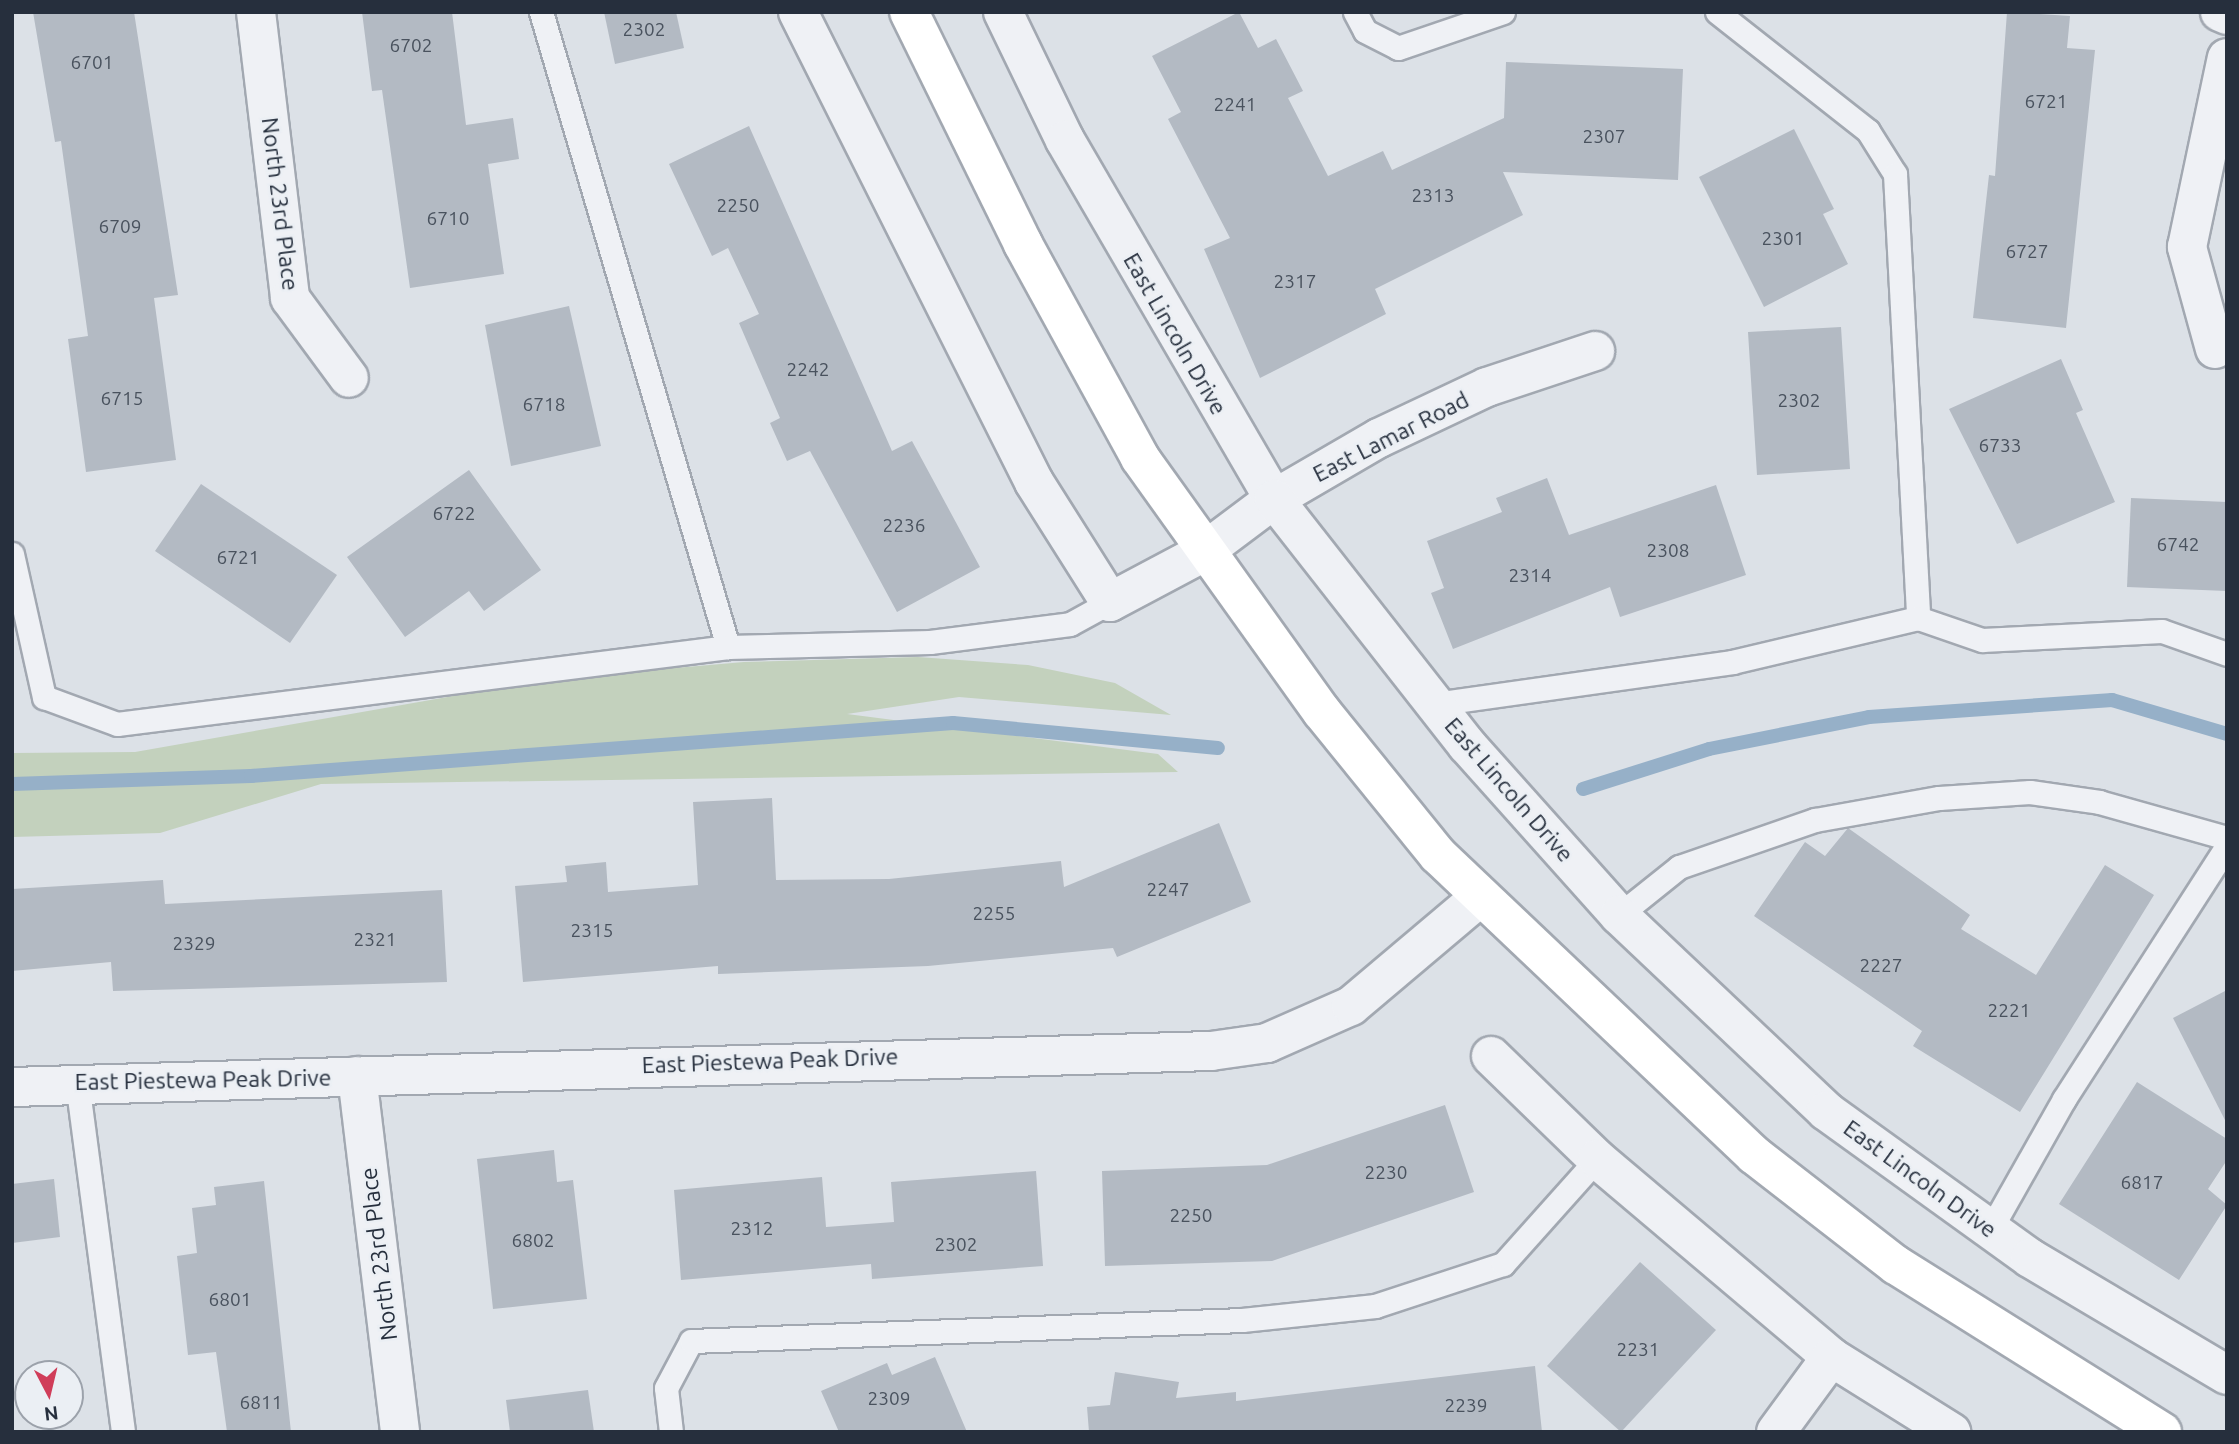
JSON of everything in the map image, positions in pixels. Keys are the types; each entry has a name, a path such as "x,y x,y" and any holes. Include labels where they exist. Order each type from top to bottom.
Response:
{"main road":[{"path":"909,12 1023,244 1140,458 1202,553 1322,712 1479,898 1778,1173 1896,1265 2162,1432"}],"street":[{"name":"North 23rd Place","path":"256,12 290,298 349,377"},
{"path":"798,12 1034,482 1111,602 1202,553"},
{"name":"East Lincoln Drive","path":"1003,12 1065,140 1274,499 1434,704 1619,915 1826,1111 1990,1230 2227,1375"},
{"path":"2220,12 2227,15"},
{"path":"2221,348 2187,247 2227,58"},
{"name":"East Lamar Road","path":"1202,553 1274,499 1378,438 1487,387 1595,351"},
{"name":"East Piestewa Peak Drive","path":"12,1087 77,1082 1211,1051 1267,1043 1351,1006 1479,898"},
{"path":"1491,1056 1597,1159 1831,1357 1951,1432"},
{"name":"North 23rd Place","path":"357,1076 400,1432"},
{"path":"1776,1432 1831,1357"}],"lane":[{"path":"541,12 728,647"},
{"path":"1355,12 1365,31 1398,48 1503,12"},
{"path":"1717,12 1868,131 1895,174 1918,618"},
{"path":"12,554 44,697 117,724 728,647 930,642 1070,624 1111,602"},
{"path":"1434,704 1732,662 1918,618 1982,640 2162,631 2227,654"},
{"path":"1619,915 1679,867 1815,820 1939,798 2030,792 2099,802 2227,838"},
{"path":"1990,1230 2064,1099 2227,846"},
{"path":"77,1082 123,1432"},
{"path":"671,1432 666,1388 691,1341 1242,1320 1375,1306 1503,1264 1597,1159"}],"green space":[{"path":"918,657 1028,665 1115,683 1171,715 959,697 847,714 1158,754 1178,772 321,784 160,833 12,837 12,753 135,752 549,679 744,662"}],"building":[{"path":"33,12 134,12 178,295 154,298 176,460 86,472 68,339 88,336 61,141 55,142"},
{"path":"362,12 452,12 466,125 513,118 519,159 488,164 504,274 410,288 382,90 372,91"},
{"path":"604,12 676,12 684,48 615,64"},
{"path":"1239,12 1258,48 1276,39 1303,91 1288,98 1328,176 1383,151 1392,170 1504,118 1506,62 1683,69 1678,180 1503,172 1523,215 1375,289 1386,314 1260,378 1204,249 1230,238 1168,119 1181,112 1152,56"},
{"path":"2007,12 2070,16 2067,48 2095,50 2066,328 1973,318 1989,175 1995,176"},
{"path":"749,126 892,451 912,441 980,567 897,612 810,451 787,461 770,423 780,418 739,323 759,314 728,248 712,256 669,164"},
{"path":"1794,129 1834,209 1823,214 1848,264 1764,307 1699,177"},
{"path":"569,306 601,446 511,466 485,325"},
{"path":"1841,327 1850,469 1757,475 1748,332"},
{"path":"2061,359 2083,410 2076,413 2115,502 2017,544 1949,409"},
{"path":"469,470 541,570 484,611 469,591 405,637 347,557"},
{"path":"1547,478 1569,535 1716,485 1746,575 1620,617 1610,587 1453,649 1431,593 1444,588 1427,541 1502,512 1496,498"},
{"path":"201,484 337,575 290,643 155,551"},
{"path":"2131,498 2227,502 2227,591 2127,587"},
{"path":"772,798 776,880 889,879 1061,861 1064,887 1219,823 1251,902 1117,957 1113,948 928,966 718,974 718,966 523,982 515,886 567,882 565,866 606,862 608,892 698,885 693,802"},
{"path":"1848,828 1970,915 1961,929 2036,975 2105,865 2154,895 2020,1112 1913,1046 1922,1031 1754,916 1805,842 1825,856"},
{"path":"163,880 165,904 442,890 447,982 113,991 111,962 12,971 12,889"},
{"path":"2227,990 2227,1124 2173,1018"},
{"path":"2137,1082 2227,1139 2227,1160 2208,1189 2227,1205 2179,1280 2059,1204"},
{"path":"1445,1105 1474,1192 1272,1261 1105,1266 1102,1171 1267,1165"},
{"path":"554,1150 557,1182 573,1180 587,1299 493,1309 477,1159"},
{"path":"1036,1171 1043,1266 872,1279 871,1264 681,1280 674,1190 822,1177 826,1227 894,1222 891,1182"},
{"path":"54,1179 60,1237 12,1243 12,1184"},
{"path":"264,1181 291,1432 227,1432 216,1352 188,1355 177,1256 197,1253 192,1208 216,1205 214,1187"},
{"path":"1640,1262 1716,1330 1621,1432 1547,1366"},
{"path":"935,1357 967,1432 839,1432 821,1391 887,1363 892,1375"},
{"path":"1535,1366 1542,1432 1089,1432 1087,1407 1110,1405 1115,1372 1179,1382 1176,1398 1236,1392 1236,1401"},
{"path":"588,1390 594,1432 510,1432 506,1400"}],"waterway":[{"path":"1583,789 1709,749 1869,717 2112,700 2227,734"},
{"path":"12,784 251,776 953,723 1218,748"}]}
